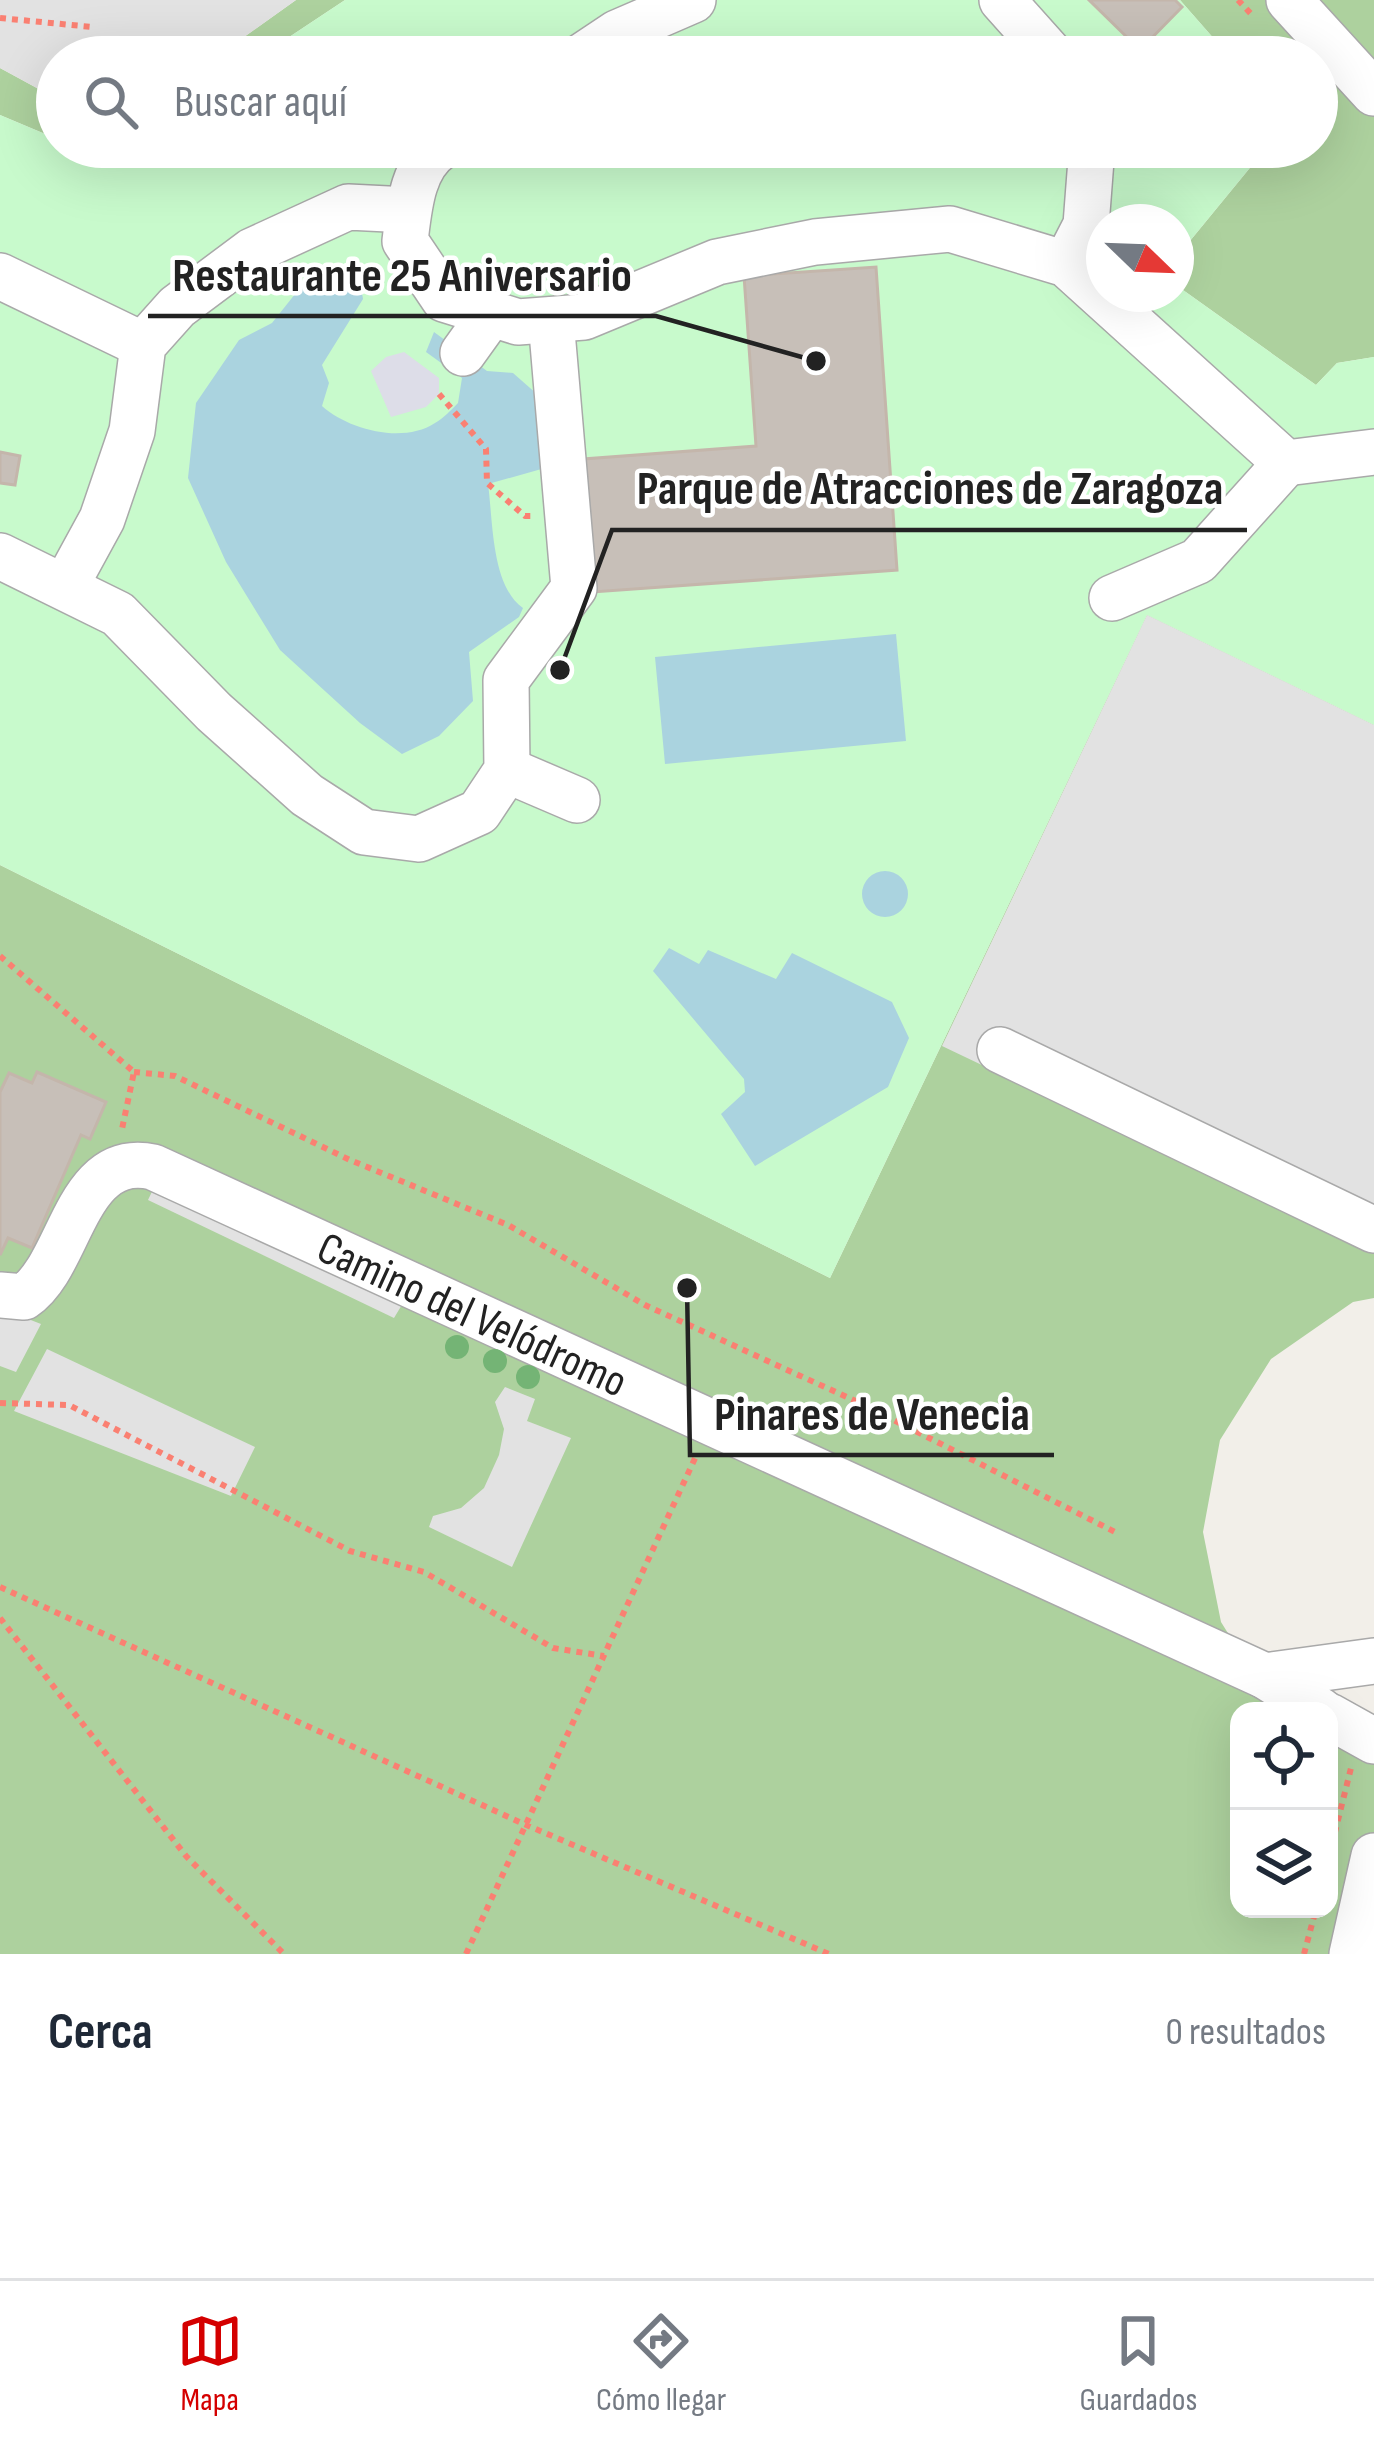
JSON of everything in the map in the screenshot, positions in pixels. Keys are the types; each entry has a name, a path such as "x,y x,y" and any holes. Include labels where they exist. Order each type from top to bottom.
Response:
{"street":[{"path":"614,36 693,0"},
{"path":"1002,0 1034,36"},
{"path":"1289,0 1322,36"},
{"path":"1338,54 1374,93"},
{"path":"422,168 405,241 444,299 518,322 584,317 717,262 815,242 950,229 1066,264 1286,463"},
{"path":"1066,264 1086,225 1090,168"},
{"path":"66,585 102,519 132,431 142,345 177,307 252,250 348,207 409,210"},
{"path":"0,276 142,345"},
{"path":"463,353 490,314"},
{"path":"0,556 118,614 266,761 308,795 364,832 419,839 478,812 507,770 506,680 574,588 551,320"},
{"path":"1112,598 1198,561 1286,463 1374,452"},
{"path":"507,770 577,800"},
{"path":"1000,1050 1374,1230"},
{"name":"Camino del Velódromo","path":"113,1173 132,1166 161,1170 1265,1676 1307,1702"},
{"path":"0,1295 24,1297 39,1286 89,1192 113,1173"},
{"path":"1265,1676 1374,1660"},
{"path":"1338,1721 1374,1741"},
{"path":"1352,1954 1374,1856"}],"path":[{"path":"0,18 92,27"},
{"path":"439,394 486,449 488,483"},
{"path":"0,956 134,1072 175,1076 350,1160 508,1225 645,1305 862,1405 1119,1534"},
{"path":"113,1173 134,1072"},
{"path":"0,1403 69,1405 350,1551 424,1572 553,1648 604,1656"},
{"path":"466,1954 711,1424"},
{"path":"0,1587 524,1824 830,1954"},
{"path":"0,1618 186,1856 284,1954"},
{"path":"1304,1954 1314,1918"}],"green space":[{"path":"296,0 345,0 291,36 245,36"},
{"path":"345,0 1180,0 1212,36 291,36"},
{"path":"1180,0 1374,0 1374,357 1337,363 1316,385 1194,298 1194,236 1250,168 1338,168 1338,36 1212,36"},
{"path":"0,68 36,88 36,130 0,115"},
{"path":"0,115 36,130 36,168 1250,168 1194,236 1194,204 1086,204 1086,312 1194,312 1194,298 1316,385 1337,363 1374,357 1374,725 1147,615 830,1278 0,865"},
{"path":"1147,615 1374,725 1374,1298 1353,1302 1271,1359 1220,1440 1203,1532 1221,1622 1274,1702 1230,1702 1230,1918 1338,1918 1338,1746 1374,1764 1374,1954 0,1954 0,865 830,1278"}],"shaded area":[{"path":"0,0 296,0 245,36 36,36 36,88 0,68"},
{"path":"404,352 439,378 439,394 426,407 391,417 371,371 386,357"},
{"path":"1147,615 1374,725 1374,1252 942,1046"},
{"path":"158,1179 406,1298 394,1318 148,1200"},
{"path":"0,1308 41,1324 16,1372 0,1366"},
{"path":"47,1349 255,1447 231,1496 14,1411"},
{"path":"505,1387 535,1399 527,1421 571,1438 512,1567 429,1527 433,1516 461,1508 484,1488 499,1455 504,1429 495,1402"}],"water":[{"path":"336,265 359,276 363,299 322,365 329,383 322,406 333,414 361,427 392,433 422,429 444,416 458,403 462,378 426,352 434,332 487,371 513,373 538,395 545,468 488,484 499,568 523,608 519,617 469,652 473,701 439,736 402,754 360,723 280,650 226,562 188,478 196,403 239,340 272,323 307,279"},
{"path":"896,634 906,741 665,764 655,657"},
{"path":"885,871 901,878 908,894 901,910 885,917 869,910 862,894 869,878"},
{"path":"669,948 699,964 708,950 776,979 792,953 892,1002 909,1038 888,1087 755,1166 721,1114 745,1092 744,1079 653,971"}],"building":[{"path":"1089,0 1175,0 1182,7 1154,36 1126,36"},
{"path":"876,267 897,570 593,592 584,459 756,446 744,276"},
{"path":"0,452 20,456 15,485 0,483"},
{"path":"37,1072 106,1102 90,1139 81,1135 32,1248 8,1238 0,1255 0,1092 9,1073 32,1083"}],"place":[{"name":"Restaurante 25 Aniversario","path":"816,361"},
{"name":"Parque de Atracciones de Zaragoza","path":"560,670"},
{"name":"Pinares de Venecia","path":"687,1288"}]}
